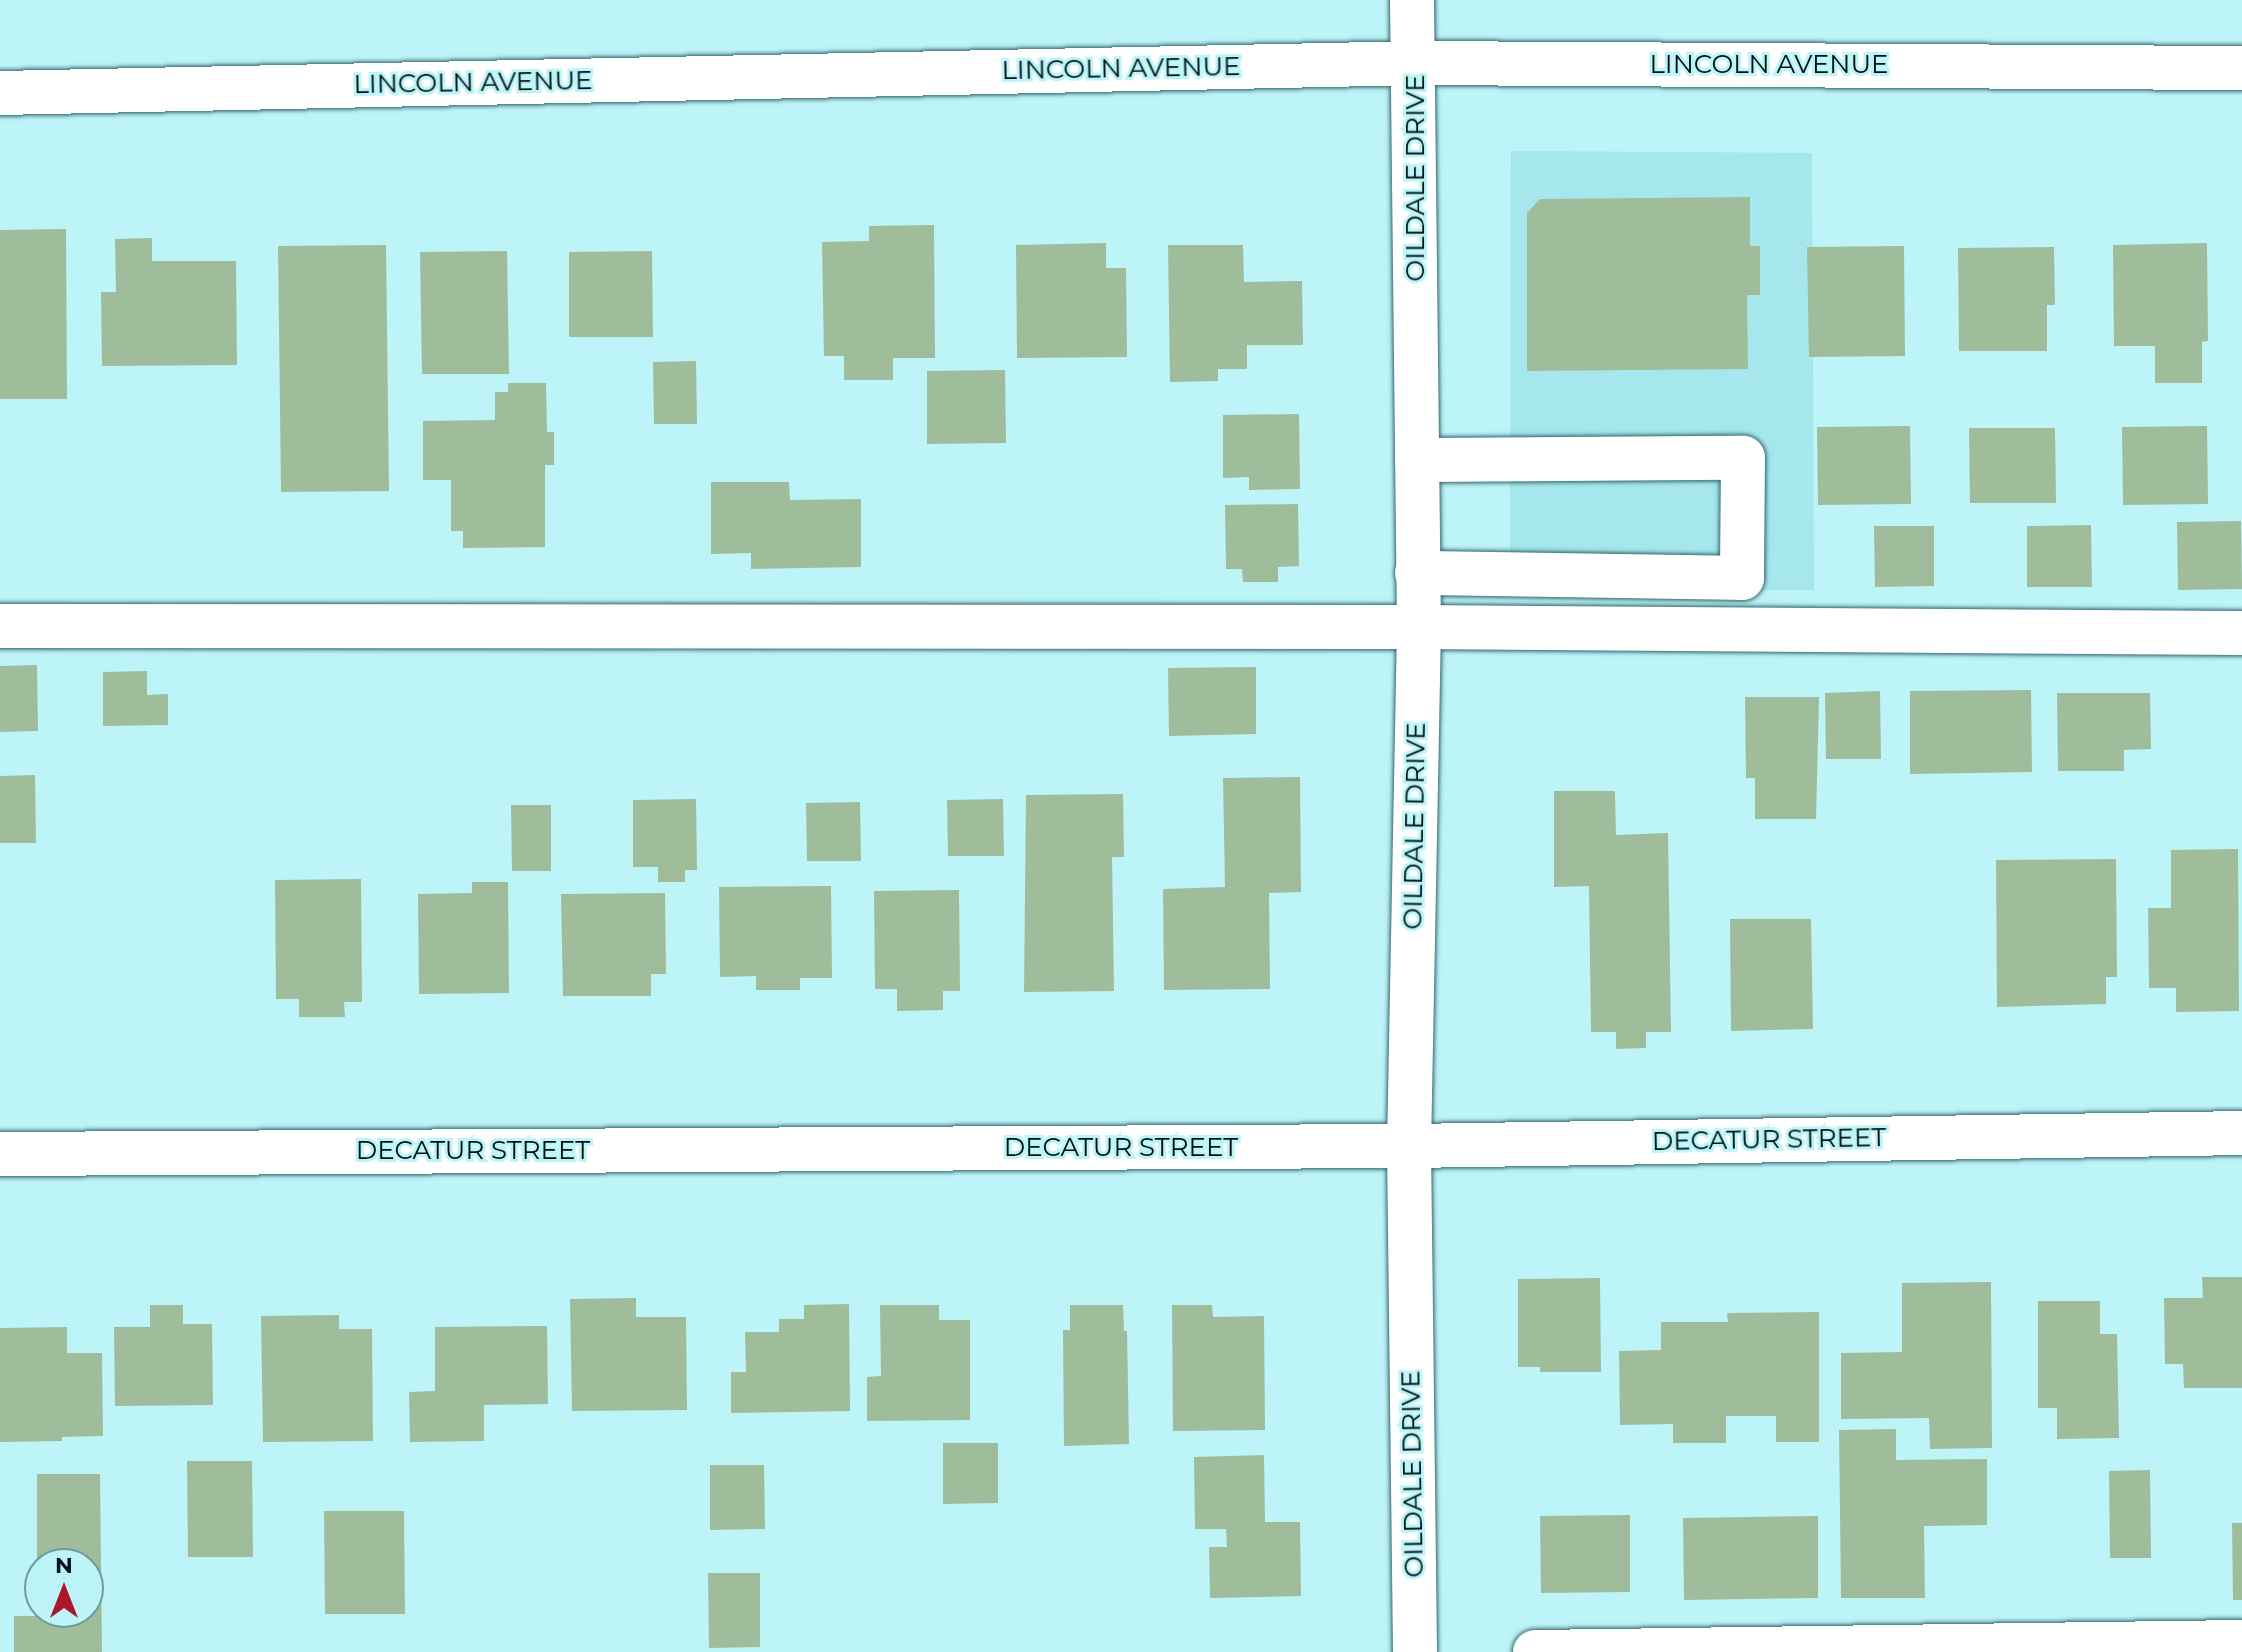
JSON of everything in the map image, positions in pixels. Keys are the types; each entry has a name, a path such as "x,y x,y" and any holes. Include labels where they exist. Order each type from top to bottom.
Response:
{"street":[{"name":"OILDALE DRIVE","path":"1412,0 1419,627 1409,1146 1415,1652"},
{"name":"LINCOLN AVENUE","path":"0,93 1415,63 2242,68"},
{"path":"1417,460 1743,458 1742,578 1417,573"},
{"path":"0,626 1419,627 2242,633"},
{"name":"DECATUR STREET","path":"0,1154 1409,1146 2242,1133"},
{"path":"1535,1652 2242,1642"}],"shaded area":[{"path":"1511,151 1812,153 1814,590 1510,589"}],"building":[{"path":"1750,197 1750,246 1760,246 1760,295 1747,295 1748,369 1527,371 1527,213 1540,199"},
{"path":"934,225 935,358 893,358 893,380 844,380 844,356 824,356 822,242 869,241 869,226"},
{"path":"66,229 67,399 0,399 0,230"},
{"path":"152,238 152,261 236,261 237,365 102,366 101,292 116,292 115,239"},
{"path":"1106,243 1106,268 1126,268 1127,357 1017,358 1016,245"},
{"path":"2207,243 2208,341 2202,342 2202,383 2155,383 2155,346 2114,346 2113,245"},
{"path":"386,245 389,491 281,492 278,246"},
{"path":"1168,245 1243,245 1244,282 1302,281 1303,345 1247,345 1247,369 1218,369 1218,381 1170,382"},
{"path":"1904,246 1905,356 1809,357 1807,247"},
{"path":"2054,247 2055,305 2047,305 2047,351 1959,351 1958,248"},
{"path":"507,251 509,374 422,374 420,252"},
{"path":"652,251 653,337 569,337 569,252"},
{"path":"696,361 697,424 654,424 653,362"},
{"path":"1005,370 1006,443 927,444 927,371"},
{"path":"508,383 546,383 547,432 554,432 554,465 545,465 545,547 463,548 463,531 451,531 451,480 423,480 423,421 495,420 495,392 508,392"},
{"path":"1299,414 1300,489 1249,490 1249,477 1223,478 1223,415"},
{"path":"1910,426 1911,504 1818,505 1817,427"},
{"path":"2207,426 2208,504 2123,505 2122,427"},
{"path":"1969,428 2055,428 2056,503 1970,503"},
{"path":"711,482 789,482 790,500 861,499 861,567 751,569 751,553 711,554"},
{"path":"1298,504 1299,566 1278,567 1278,582 1243,582 1242,569 1226,569 1225,505"},
{"path":"2241,521 2242,589 2178,590 2177,522"},
{"path":"2091,525 2092,587 2027,587 2027,526"},
{"path":"1874,526 1934,526 1934,586 1875,587"},
{"path":"37,665 38,731 0,732 0,666"},
{"path":"1256,667 1256,734 1169,736 1168,668"},
{"path":"147,671 147,695 168,694 168,725 103,726 103,672"},
{"path":"2031,690 2032,772 1910,774 1910,691"},
{"path":"1880,691 1881,759 1826,759 1825,693"},
{"path":"2057,693 2150,693 2151,749 2124,750 2124,771 2058,771"},
{"path":"1745,697 1819,697 1816,819 1755,819 1755,778 1746,778"},
{"path":"35,775 36,843 0,843 0,776"},
{"path":"1300,777 1301,892 1269,893 1270,989 1164,990 1163,889 1225,887 1223,778"},
{"path":"1554,791 1615,791 1616,835 1668,833 1671,1032 1646,1032 1646,1048 1616,1049 1616,1032 1591,1032 1589,886 1554,887"},
{"path":"1123,794 1124,857 1112,857 1114,991 1024,992 1026,795"},
{"path":"696,799 697,870 685,870 685,882 658,882 658,867 633,867 633,800"},
{"path":"1003,799 1004,856 948,856 947,800"},
{"path":"860,802 861,861 807,861 806,803"},
{"path":"511,805 551,805 551,871 512,871"},
{"path":"2238,849 2239,1011 2176,1012 2176,988 2149,988 2148,908 2171,908 2171,850"},
{"path":"2116,859 2117,977 2106,977 2106,1004 1997,1007 1996,860"},
{"path":"361,879 362,1002 344,1002 345,1017 299,1017 299,999 276,999 275,880"},
{"path":"472,882 508,882 509,993 419,994 418,894 472,893"},
{"path":"831,886 832,978 800,978 800,990 756,990 756,976 720,977 719,887"},
{"path":"959,890 960,991 943,991 943,1010 897,1011 897,989 875,989 874,891"},
{"path":"665,893 666,974 651,974 651,996 563,996 561,894"},
{"path":"1730,919 1811,919 1813,1029 1731,1031"},
{"path":"2202,1277 2242,1277 2242,1388 2184,1388 2183,1364 2165,1364 2164,1298 2203,1298"},
{"path":"1600,1278 1601,1372 1540,1372 1540,1367 1518,1367 1518,1279"},
{"path":"1991,1282 1992,1448 1930,1449 1929,1418 1841,1419 1841,1353 1902,1352 1902,1283"},
{"path":"636,1298 636,1317 686,1317 687,1410 572,1411 570,1299"},
{"path":"2038,1301 2100,1301 2100,1334 2117,1334 2119,1438 2057,1439 2057,1408 2038,1408"},
{"path":"849,1304 850,1411 731,1413 731,1372 746,1372 745,1332 779,1332 779,1319 804,1319 804,1305"},
{"path":"150,1305 183,1305 183,1324 212,1324 213,1405 115,1406 114,1327 150,1327"},
{"path":"880,1305 939,1305 939,1320 970,1320 970,1420 867,1421 867,1377 881,1376"},
{"path":"1070,1305 1123,1305 1124,1331 1127,1331 1129,1444 1064,1446 1063,1330 1070,1330"},
{"path":"1172,1305 1212,1305 1213,1317 1264,1316 1265,1430 1173,1431"},
{"path":"1819,1312 1819,1442 1776,1442 1776,1416 1726,1416 1726,1443 1673,1443 1673,1424 1620,1425 1619,1351 1661,1350 1661,1322 1728,1322 1727,1313"},
{"path":"339,1315 339,1329 372,1329 373,1441 263,1442 261,1316"},
{"path":"547,1326 548,1404 484,1405 484,1441 410,1442 409,1392 435,1391 435,1327"},
{"path":"67,1327 67,1353 102,1353 103,1436 62,1437 62,1441 0,1442 0,1328"},
{"path":"1896,1429 1896,1460 1987,1459 1987,1525 1924,1526 1925,1598 1841,1598 1839,1430"},
{"path":"943,1443 998,1443 998,1503 943,1504"},
{"path":"1264,1455 1265,1522 1300,1522 1301,1596 1210,1598 1209,1547 1227,1547 1226,1529 1195,1529 1194,1457"},
{"path":"187,1461 252,1461 253,1557 188,1557"},
{"path":"710,1465 764,1465 765,1529 710,1530"},
{"path":"2150,1470 2151,1558 2110,1558 2109,1471"},
{"path":"37,1474 100,1474 101,1548 37,1548"},
{"path":"324,1511 404,1511 405,1614 325,1614"},
{"path":"1630,1515 1630,1592 1541,1593 1540,1516"},
{"path":"1818,1516 1818,1598 1684,1600 1683,1518"},
{"path":"2232,1523 2242,1523 2242,1600 2233,1600"},
{"path":"708,1573 760,1573 760,1647 709,1648"},
{"path":"14,1616 24,1616 24,1628 102,1628 102,1652 14,1652"}]}
